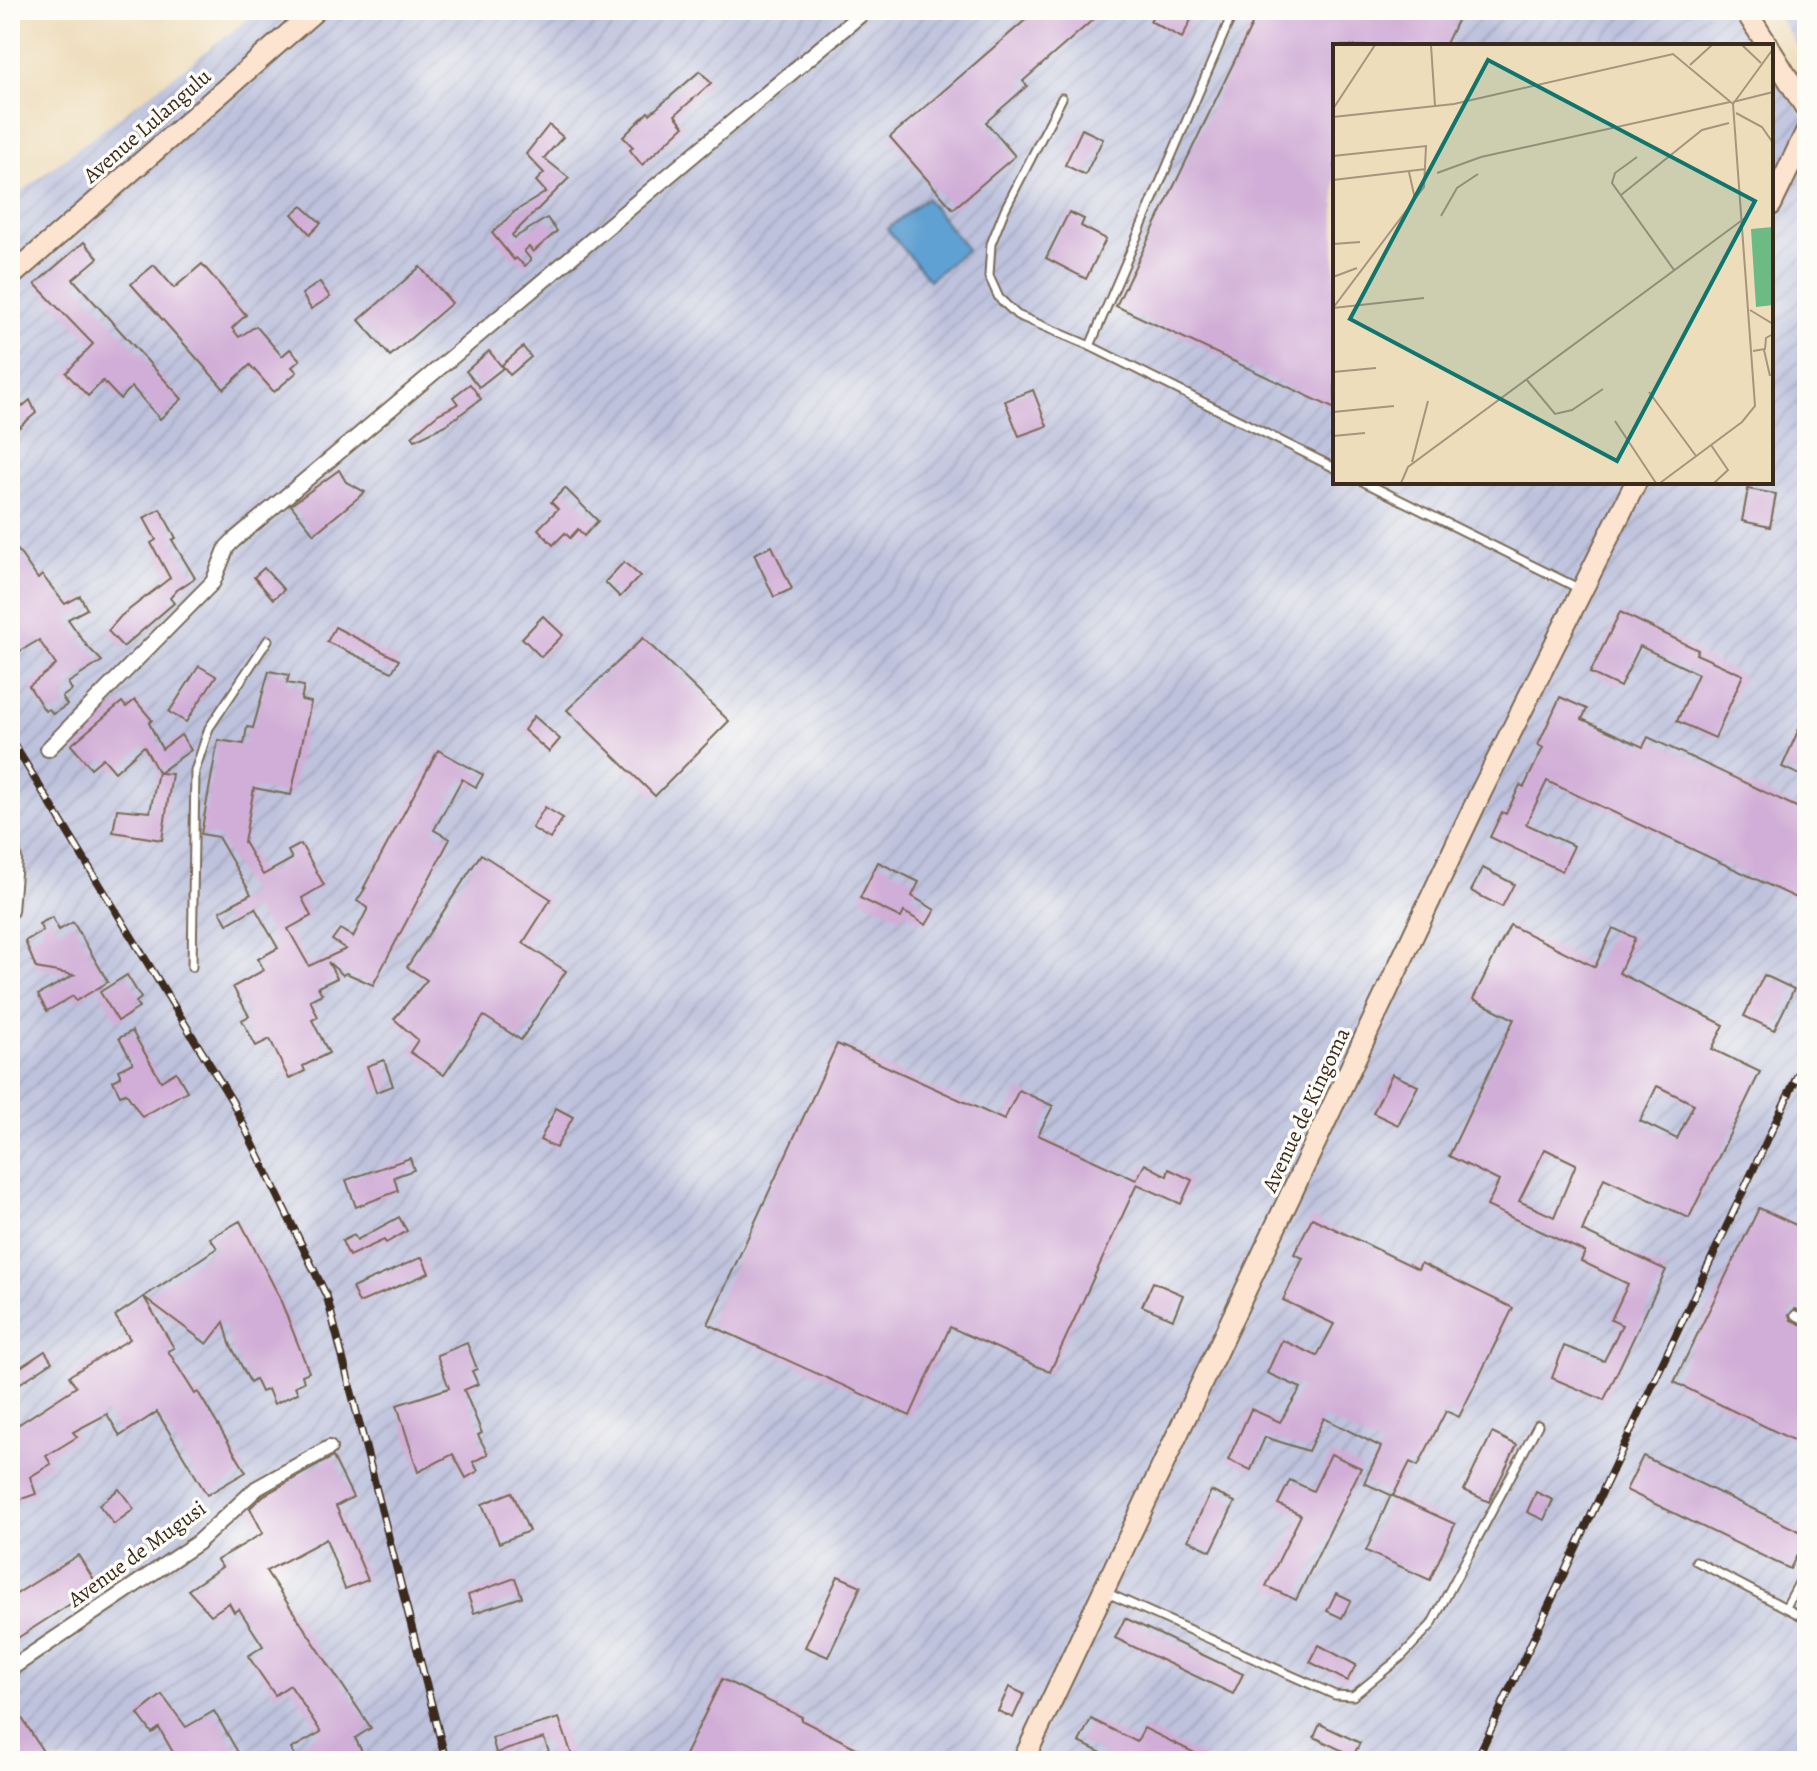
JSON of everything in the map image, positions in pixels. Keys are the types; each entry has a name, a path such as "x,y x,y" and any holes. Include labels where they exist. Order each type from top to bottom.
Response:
{"street":[{"name":"Avenue Lulangulu","path":"10,277 316,10"},
{"path":"48,749 213,582 227,547 234,540 866,10"},
{"path":"1745,10 1767,44"},
{"path":"1773,54 1807,110"},
{"path":"1773,201 1807,130"},
{"name":"Avenue de Kingoma","path":"1023,1761 1481,792 1635,484"},
{"path":"10,833 14,860 10,911"},
{"name":"Avenue de Mugusi","path":"10,1669 197,1543 257,1488 329,1448"}],"lane":[{"path":"1090,346 1234,10"},
{"path":"1062,98 1005,209 991,244 989,276 993,289 1017,315 1090,346 1333,467"},
{"path":"1368,484 1582,590"},
{"path":"192,967 195,771 209,728 268,640"},
{"path":"1795,1315 1807,1321"},
{"path":"1103,1591 1335,1695 1353,1696 1400,1658 1431,1625 1538,1425"},
{"path":"1696,1561 1807,1619"},
{"path":"1786,1607 1807,1568"}],"shaded area":[{"path":"260,10 1739,10 1760,44 1333,44 1333,484 1773,484 1773,66 1807,124 1807,1761 10,1761 10,200"},
{"path":"1774,10 1807,10 1807,61"}],"water":[{"path":"926,198 967,249 929,280 887,229"}],"building":[{"path":"1037,10 1104,10 1023,81 1027,86 986,122 1015,156 953,209 890,137"},
{"path":"1156,10 1196,10 1182,38 1150,21"},
{"path":"1259,10 1462,10 1446,44 1333,44 1333,408 1116,306"},
{"path":"700,71 711,83 675,115 684,126 642,165 630,150 633,147 623,137 648,112 650,114"},
{"path":"549,125 563,137 544,158 569,178 512,235 514,238 547,218 557,231 533,252 529,247 524,251 531,260 525,266 516,258 514,260 492,233 514,212 546,192 536,181 544,173 526,154"},
{"path":"1082,129 1103,139 1085,175 1065,165"},
{"path":"302,206 321,223 310,234 292,214"},
{"path":"1069,212 1084,219 1081,226 1106,239 1086,279 1046,258"},
{"path":"84,242 98,258 73,279 182,399 160,419 132,387 120,399 103,381 88,396 66,373 93,344 35,284"},
{"path":"202,264 246,315 232,328 239,337 256,326 282,356 290,349 300,360 292,367 297,372 274,392 250,365 224,389 131,284 154,265 174,288"},
{"path":"420,267 452,303 390,356 359,320"},
{"path":"320,282 330,297 311,309 302,294"},
{"path":"523,347 531,357 510,375 502,365"},
{"path":"489,351 503,368 479,387 466,371"},
{"path":"470,384 481,399 446,425 415,440 412,436 438,414 458,404 453,397"},
{"path":"1033,390 1047,426 1019,436 1005,401"},
{"path":"30,400 36,413 10,435 10,417"},
{"path":"339,470 346,482 365,492 314,534 291,505"},
{"path":"565,488 598,521 584,536 578,529 570,538 565,533 553,545 538,529 558,509 551,502"},
{"path":"1748,489 1776,494 1770,527 1742,521"},
{"path":"160,509 176,538 172,540 195,578 177,590 170,598 174,603 123,647 108,631 121,616 170,578 151,543 156,540 144,518"},
{"path":"10,539 38,579 42,575 65,604 80,596 87,609 68,619 102,661 68,683 72,690 62,697 67,705 53,714 49,709 45,711 29,686 56,665 39,640 10,657"},
{"path":"772,546 792,589 774,597 754,554"},
{"path":"624,562 640,576 620,597 605,582"},
{"path":"264,568 284,590 273,599 254,577"},
{"path":"1620,612 1698,650 1696,654 1743,675 1715,738 1677,721 1698,674 1640,646 1620,687 1590,673"},
{"path":"543,616 563,635 541,657 522,638"},
{"path":"335,627 399,660 392,672 327,642"},
{"path":"643,638 729,721 655,796 567,710"},
{"path":"199,666 216,676 186,722 169,712"},
{"path":"269,671 289,675 287,683 304,686 301,700 311,702 291,795 254,788 244,842 263,875 292,859 288,851 301,844 324,885 302,898 311,916 288,929 309,966 346,949 332,940 340,929 353,937 368,908 357,901 438,750 483,775 476,787 462,779 434,830 450,839 373,985 346,973 343,975 328,962 337,978 318,987 322,994 310,1000 318,1017 312,1020 329,1053 303,1066 305,1071 289,1079 270,1039 256,1046 242,1020 249,1016 233,987 264,970 258,959 278,948 255,908 227,924 220,911 251,894 218,837 201,834 218,740 244,744 247,727 253,728"},
{"path":"1560,697 1587,709 1582,719 1643,747 1648,737 1807,812 1807,903 1547,781 1526,824 1574,846 1562,871 1490,837 1520,785 1524,787 1543,748 1538,745"},
{"path":"135,700 152,720 149,723 162,749 181,735 191,750 159,773 172,774 162,840 113,832 117,809 150,812 158,772 144,746 115,772 103,758 91,768 71,745 122,702 126,707"},
{"path":"1807,711 1807,778 1782,767"},
{"path":"534,716 560,739 549,752 524,730"},
{"path":"545,807 563,818 550,839 532,828"},
{"path":"481,854 551,899 523,943 566,971 521,1040 484,1016 444,1075 410,1052 418,1040 394,1019 427,980 407,967"},
{"path":"878,862 919,882 912,896 935,910 926,925 904,912 901,918 860,898"},
{"path":"1483,868 1514,884 1502,907 1471,891"},
{"path":"52,917 59,930 73,922 108,982 76,1001 73,996 47,1011 38,995 74,975 36,968 25,941 43,931 39,924"},
{"path":"1510,925 1595,967 1613,928 1635,938 1619,973 1724,1025 1712,1049 1760,1072 1689,1218 1604,1178 1582,1231 1666,1270 1604,1400 1552,1378 1564,1346 1604,1361 1622,1325 1611,1320 1628,1284 1581,1261 1585,1252 1487,1206 1499,1181 1449,1156 1514,1019 1473,999","holes":["1657,1086 1694,1104 1677,1139 1640,1121","1545,1149 1576,1164 1554,1217 1519,1201"]},
{"path":"127,975 141,998 136,1002 139,1008 118,1021 100,992"},
{"path":"1764,975 1794,989 1774,1030 1744,1016"},
{"path":"132,1031 161,1081 176,1072 187,1091 142,1117 126,1093 120,1095 113,1081 121,1077 118,1070 133,1063 119,1038"},
{"path":"837,1044 1004,1120 1019,1090 1053,1106 1038,1135 1136,1180 1145,1164 1167,1176 1169,1169 1192,1180 1181,1204 1137,1184 1050,1372 950,1327 910,1416 708,1324"},
{"path":"384,1060 393,1086 376,1092 367,1066"},
{"path":"1392,1074 1418,1086 1398,1125 1373,1113"},
{"path":"556,1108 573,1117 556,1148 540,1140"},
{"path":"410,1158 414,1170 394,1177 398,1191 356,1207 346,1180"},
{"path":"1759,1208 1807,1230 1807,1314 1795,1309 1789,1315 1791,1320 1807,1327 1807,1447 1674,1382"},
{"path":"399,1217 407,1231 386,1243 384,1240 349,1256 342,1241 354,1235 357,1240"},
{"path":"1312,1218 1418,1269 1421,1263 1513,1308 1459,1417 1446,1411 1418,1466 1410,1462 1393,1496 1364,1483 1381,1447 1324,1418 1308,1451 1265,1437 1251,1470 1228,1460 1251,1409 1280,1422 1301,1388 1267,1373 1282,1340 1317,1356 1334,1324 1283,1300 1303,1258 1294,1254"},
{"path":"240,1221 278,1294 309,1372 302,1375 304,1382 295,1386 298,1393 274,1404 268,1389 261,1392 255,1379 250,1382 230,1344 224,1322 207,1344 144,1297 174,1348 168,1351 195,1394 198,1392 246,1472 207,1495 157,1412 120,1436 107,1414 73,1432 77,1437 46,1456 51,1464 30,1477 36,1494 10,1503 10,1430 76,1387 69,1376 130,1339 115,1316 217,1248 210,1238"},
{"path":"422,1257 429,1273 359,1303 352,1288"},
{"path":"1153,1282 1183,1295 1173,1319 1142,1306"},
{"path":"467,1343 477,1369 472,1371 478,1384 464,1390 482,1433 478,1435 488,1454 473,1462 478,1471 466,1478 453,1454 418,1472 397,1405 449,1388 437,1355"},
{"path":"45,1351 52,1362 10,1390 10,1374"},
{"path":"1492,1433 1517,1445 1489,1502 1464,1490"},
{"path":"1331,1454 1361,1468 1296,1600 1266,1586 1301,1515 1278,1504 1290,1480 1313,1491"},
{"path":"1643,1456 1807,1535 1790,1569 1626,1490"},
{"path":"333,1457 353,1497 336,1506 368,1580 345,1589 326,1539 266,1571 371,1728 355,1738 367,1761 297,1761 291,1749 321,1732 290,1685 275,1695 248,1656 263,1646 239,1609 234,1612 229,1603 211,1615 188,1590 222,1567 217,1560 263,1533 250,1508 263,1496"},
{"path":"119,1489 134,1509 114,1524 99,1505"},
{"path":"1211,1491 1235,1502 1211,1551 1188,1540"},
{"path":"512,1492 529,1531 499,1543 482,1504"},
{"path":"1536,1492 1553,1500 1544,1520 1527,1512"},
{"path":"1391,1495 1455,1524 1430,1580 1366,1551"},
{"path":"78,1555 98,1586 10,1643 10,1598"},
{"path":"838,1576 861,1586 828,1657 805,1647"},
{"path":"515,1578 522,1597 474,1613 468,1595"},
{"path":"1336,1593 1351,1600 1342,1618 1327,1611"},
{"path":"1125,1618 1243,1674 1233,1694 1115,1638"},
{"path":"1319,1645 1356,1665 1347,1681 1310,1662"},
{"path":"722,1679 802,1717 801,1720 882,1761 682,1761"},
{"path":"1009,1687 1024,1694 1013,1718 998,1711"},
{"path":"162,1695 186,1727 214,1711 243,1761 178,1761 159,1728 152,1733 138,1714"},
{"path":"10,1699 49,1761 10,1761"},
{"path":"559,1718 574,1761 552,1761 544,1738 496,1753 492,1738"},
{"path":"1091,1719 1137,1742 1144,1728 1211,1761 1118,1761 1079,1742"},
{"path":"1320,1724 1360,1743 1353,1756 1314,1737"}],"railway":[{"path":"10,738 232,1101 327,1297 446,1761"},
{"path":"1476,1761 1807,1055"}]}
